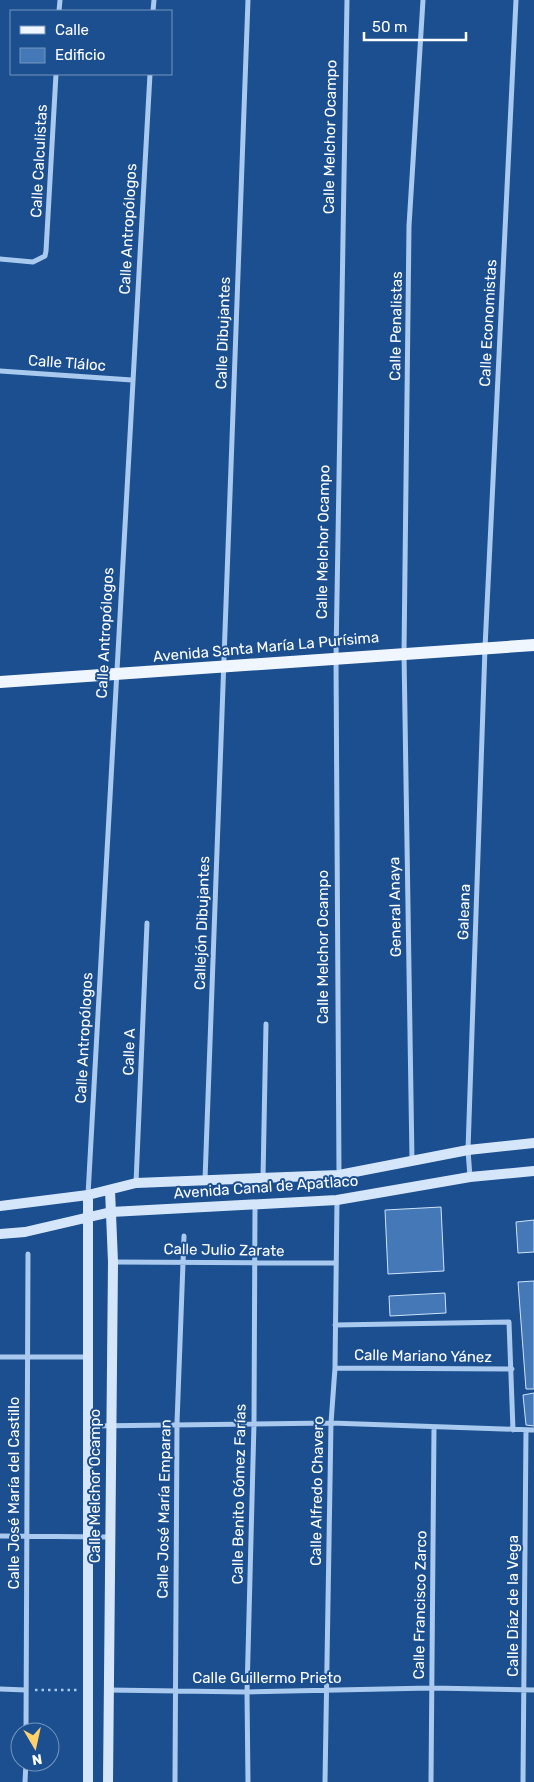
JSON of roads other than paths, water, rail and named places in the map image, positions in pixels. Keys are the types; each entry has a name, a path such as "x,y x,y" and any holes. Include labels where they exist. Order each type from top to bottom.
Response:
{"main road":[{"name":"Avenida Santa María La Purísima","path":"0,682 116,676 336,657 534,645"}],"street":[{"name":"Calle Dibujantes","path":"224,666 248,0"},
{"name":"Calle Melchor Ocampo","path":"339,1175 336,657 347,0"},
{"name":"Calle Penalistas","path":"404,653 410,226 423,0"},
{"name":"Calle Economistas","path":"485,648 516,0"},
{"name":"Calle Calculistas","path":"0,258 33,262 45,256 56,75"},
{"name":"Calle Antropólogos","path":"88,1195 150,75"},
{"name":"Calle Tláloc","path":"0,371 132,380"},
{"name":"Galeana","path":"470,1177 468,1150 485,648"},
{"name":"General Anaya","path":"404,653 412,1160"},
{"name":"Callejón Dibujantes","path":"205,1180 224,666"},
{"name":"Calle A","path":"136,1183 147,923"},
{"path":"263,1178 266,1024"},
{"name":"Avenida Canal de Apatlaco","path":"0,1206 88,1195 136,1183 339,1175 468,1150 534,1143"},
{"name":"Avenida Canal de Apatlaco","path":"0,1234 25,1232 89,1219 111,1212 255,1206 337,1200 470,1177 534,1171"},
{"name":"Calle Melchor Ocampo","path":"108,1782 113,1262 110,1190"},
{"name":"Calle Melchor Ocampo","path":"88,1195 88,1782"},
{"name":"Calle Alfredo Chavero","path":"325,1782 331,1423 335,1368 334,1263 337,1200"},
{"name":"Calle Benito Gómez Farías","path":"248,1782 247,1692 254,1424 255,1206"},
{"name":"Calle José María Emparan","path":"175,1782 177,1423 184,1236"},
{"name":"Calle José María del Castillo","path":"26,1722 28,1254"},
{"name":"Calle Julio Zarate","path":"113,1262 334,1263"},
{"path":"335,1325 509,1322 513,1430"},
{"path":"0,1357 88,1357"},
{"name":"Calle Mariano Yánez","path":"335,1368 512,1370"},
{"path":"89,1426 177,1423 331,1423 534,1430"},
{"name":"Calle Francisco Zarco","path":"431,1782 434,1428"},
{"name":"Calle Díaz de la Vega","path":"523,1782 526,1690 526,1430"},
{"path":"0,1536 110,1537"},
{"name":"Calle Guillermo Prieto","path":"108,1690 247,1692 431,1688 534,1690"},
{"path":"0,1689 26,1690"}]}
